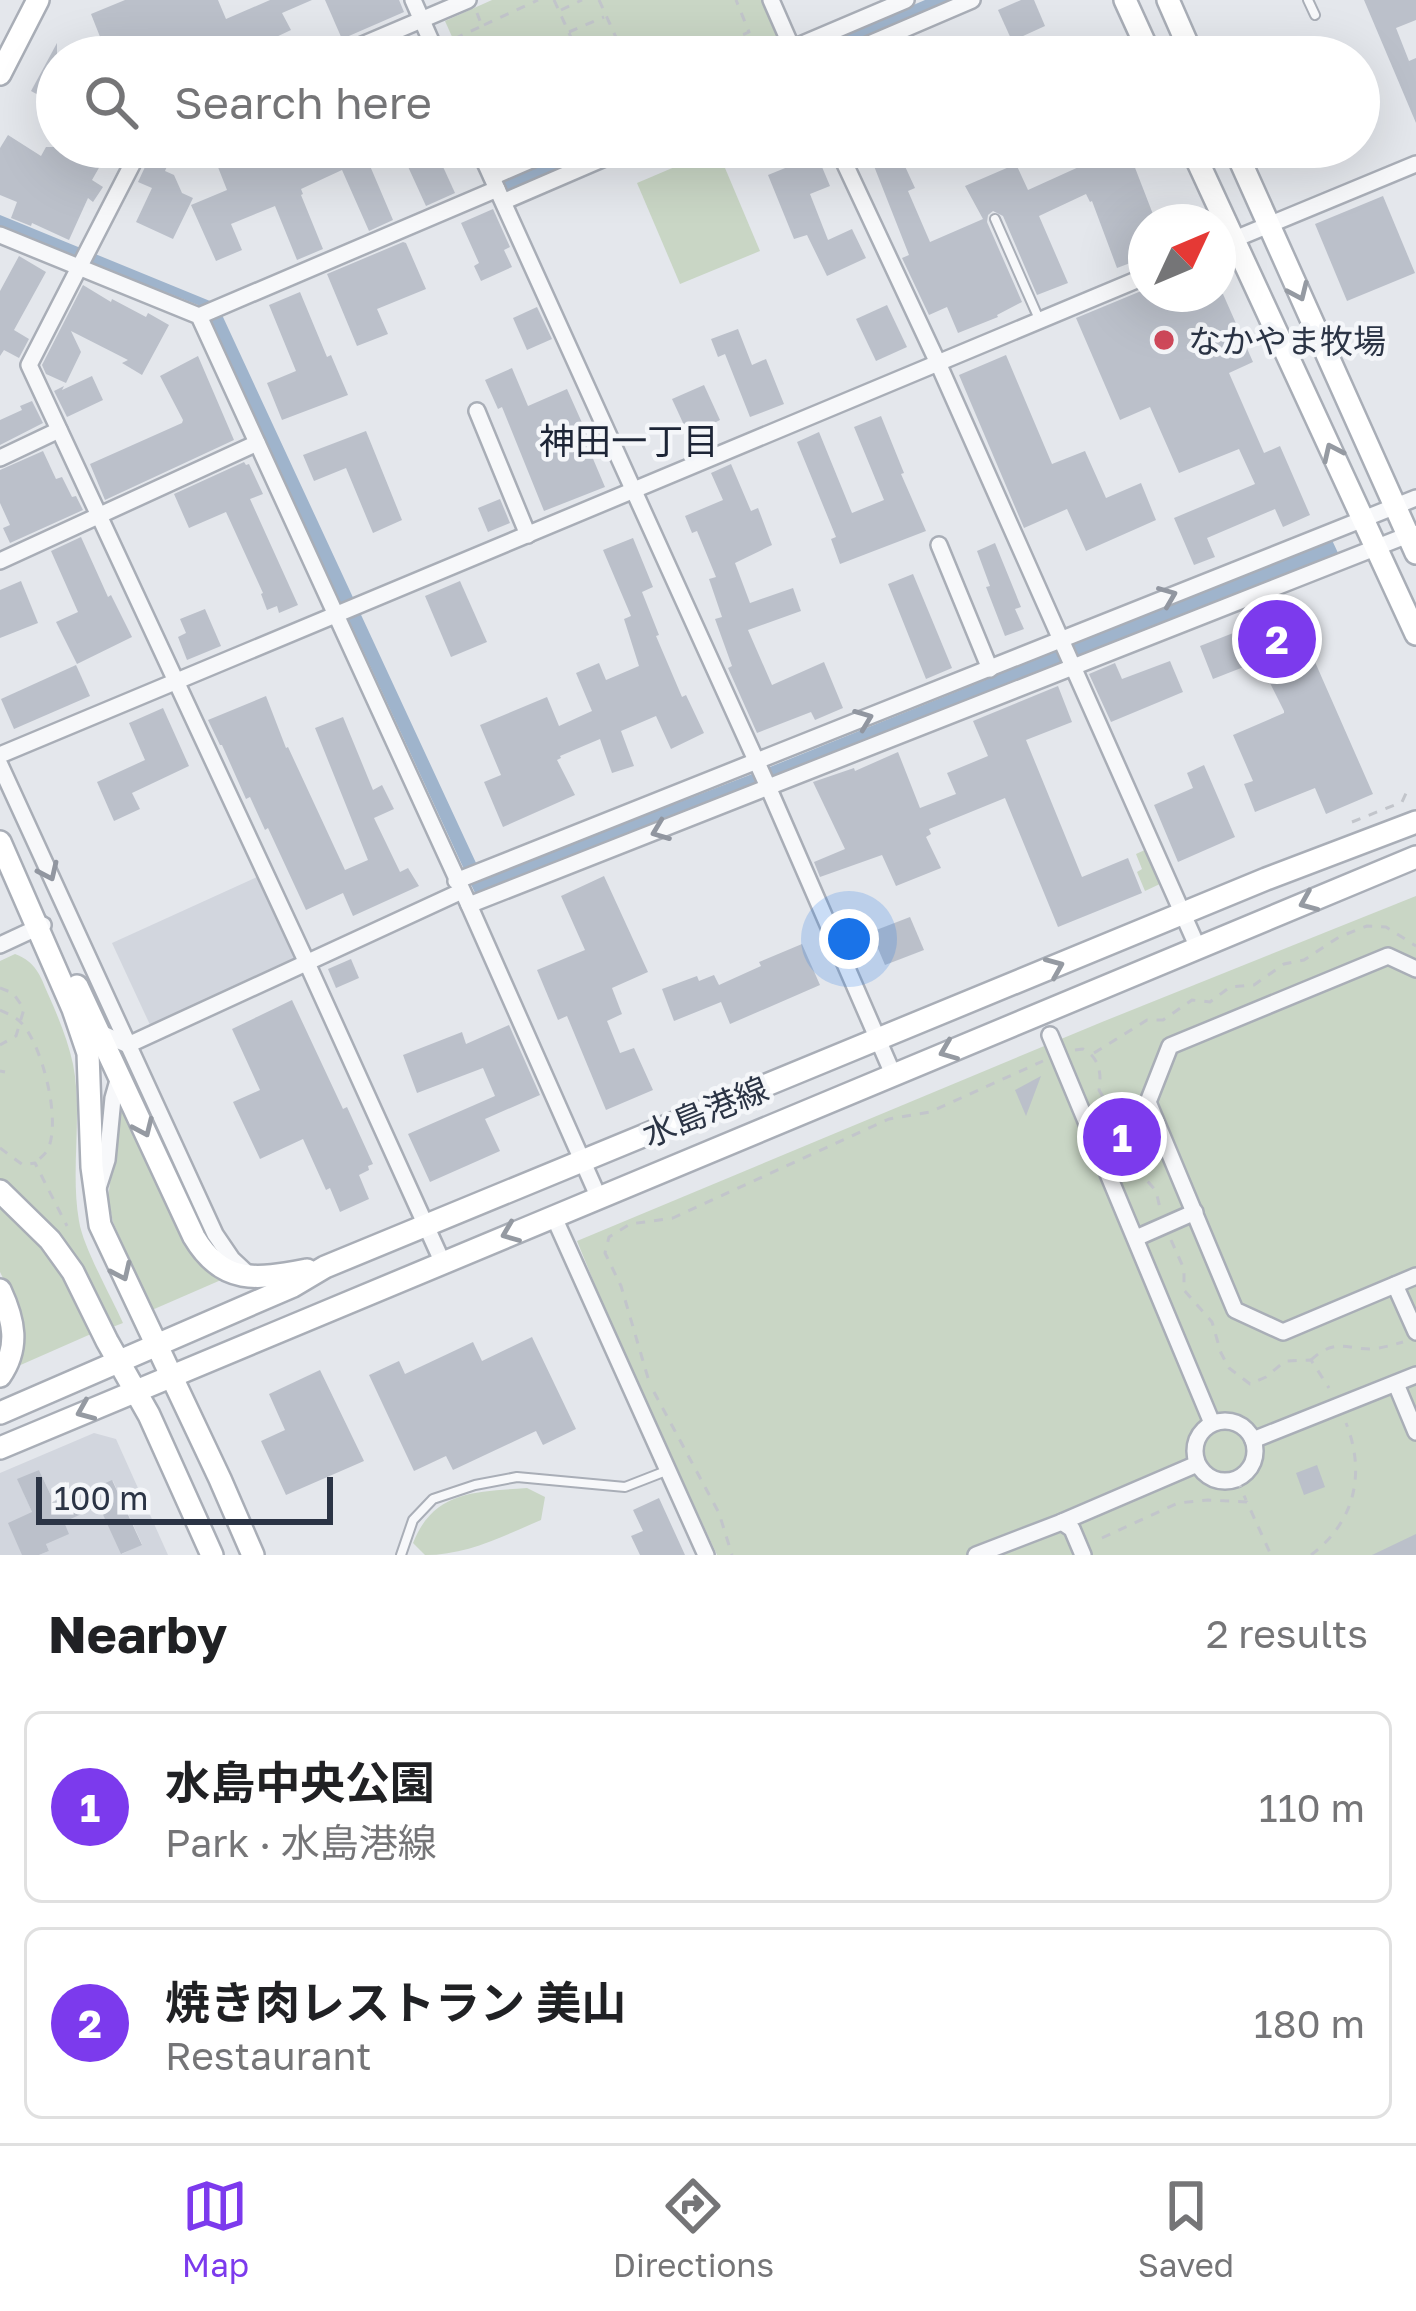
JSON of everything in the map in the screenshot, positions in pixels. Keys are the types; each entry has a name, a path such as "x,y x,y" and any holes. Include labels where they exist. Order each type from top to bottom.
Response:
{"main road":[{"path":"0,74 38,0"},
{"path":"1125,0 1141,36"},
{"path":"1168,0 1184,36"},
{"path":"1199,168 1212,204"},
{"path":"1243,168 1406,502 1413,540"},
{"path":"1236,263 1416,634"},
{"path":"1369,839 1416,808"},
{"name":"水島港線","path":"0,1413 293,1286 325,1267 1183,913 1416,822"},
{"path":"0,839 40,926 88,1053 100,1225 253,1555"},
{"name":"水島港線","path":"0,1448 1416,857"},
{"path":"40,926 101,1033 201,1249 222,1269 240,1276 262,1278 325,1267"},
{"path":"0,1191 63,1255 149,1415 212,1555"},
{"path":"0,1290 14,1329 5,1369"}],"street":[{"path":"413,0 431,16 434,36"},
{"path":"384,36 470,0"},
{"path":"772,0 789,36"},
{"path":"828,36 906,0"},
{"path":"888,36 972,0"},
{"path":"1236,239 1416,164"},
{"path":"130,168 29,365 442,1261"},
{"path":"492,168 893,1074"},
{"path":"207,312 525,168"},
{"path":"501,182 553,168"},
{"path":"847,168 1198,948"},
{"path":"0,236 83,258 207,312 257,443 346,611 598,1196"},
{"path":"0,755 1128,283"},
{"path":"477,411 528,535"},
{"path":"0,458 59,430"},
{"path":"0,560 257,443"},
{"path":"101,1033 128,1045 463,889 1067,653 1406,502"},
{"path":"463,889 483,870 762,775 990,669 1067,653 1376,547 1413,540"},
{"path":"939,545 990,669"},
{"path":"0,765 215,1234 251,1276"},
{"path":"0,944 40,926"},
{"path":"1415,966 1388,956 1170,1046 1148,1102 1235,1310 1283,1332 1416,1276"},
{"path":"1050,1035 1212,1424"},
{"path":"95,1198 107,1160 113,1098 128,1045"},
{"path":"1136,1238 1195,1212"},
{"path":"553,1215 706,1555"},
{"path":"1395,1285 1416,1335"},
{"path":"0,1340 5,1369"},
{"path":"1253,1440 1416,1375"},
{"path":"1396,1384 1416,1432"},
{"path":"1236,1423 1253,1440 1254,1458 1237,1479 1218,1481 1197,1464 1196,1441 1212,1424 1236,1423"},
{"path":"976,1555 1197,1464"},
{"path":"1062,1522 1072,1529 1083,1555"}],"lane":[{"path":"1308,0 1315,15"},
{"path":"995,219 1039,319"},
{"path":"400,1555 413,1520 433,1499 475,1485 517,1477 625,1487 668,1470"}],"path":[{"path":"470,0 482,26"},
{"path":"460,36 538,0"},
{"path":"554,0 571,36"},
{"path":"560,11 582,0"},
{"path":"599,0 615,36"},
{"path":"736,0 749,32 740,36"},
{"path":"569,32 606,16"},
{"path":"1092,1054 1148,1020 1163,1020 1192,1000 1210,1002 1230,987 1254,985 1284,964 1304,959 1367,926 1386,927 1416,946"},
{"path":"0,988 13,993 24,1009 16,1036 0,1045"},
{"path":"0,1010 21,1022 46,1071 51,1139 47,1152 35,1162"},
{"path":"732,1555 719,1513 649,1383 621,1286 605,1253 609,1237 630,1224 673,1218 889,1119 930,1112 1058,1054 1083,1048 1092,1054 1102,1075 1099,1090 1129,1141 1130,1162 1156,1190 1184,1269 1184,1290 1212,1322 1221,1353 1238,1376 1250,1384 1285,1361 1311,1360 1322,1350 1345,1343 1364,1349 1386,1348 1416,1335"},
{"path":"1311,1360 1340,1406 1358,1466 1350,1503 1335,1533 1311,1555"},
{"path":"1237,1479 1271,1555"},
{"path":"1102,1538 1178,1503 1246,1502"}],"shaded area":[{"path":"257,877 296,961 151,1027 112,943"},
{"path":"94,1433 116,1439 168,1555 39,1555 49,1551 46,1544 64,1522 76,1516 66,1497 54,1502 39,1470 18,1480 32,1512 22,1555 0,1555 0,1473","holes":["113,1481 142,1544 122,1554 92,1491"]}],"green space":[{"path":"492,0 763,0 778,35 452,36 445,21"},
{"path":"672,168 725,168 760,251 680,284 637,183"},
{"path":"1147,849 1162,883 1145,891 1136,854"},
{"path":"1416,896 1416,1555 717,1555 577,1241"},
{"path":"15,954 40,975 71,1055 77,1103 79,1221 123,1323 110,1328 75,1258 43,1216 0,1180 0,961"},
{"path":"121,1100 186,1246 221,1280 152,1310 113,1222 108,1198"},
{"path":"0,1202 36,1235 78,1292 91,1334 16,1367 6,1284 0,1272"},
{"path":"527,1488 545,1497 541,1520 455,1552 425,1555 413,1543 432,1513 445,1503 474,1493"}],"water":[{"path":"925,0 951,0 866,36 841,36"},
{"path":"498,168 510,168 514,175 531,168 561,168 508,191"},
{"path":"0,215 210,301 223,317 483,878 1332,540 1338,553 475,893 211,322 198,305 0,227"}],"building":[{"path":"125,0 218,0 226,19 270,0 312,0 282,13 291,30 278,36 100,36 91,14"},
{"path":"325,0 399,0 404,12 341,36"},
{"path":"1034,0 1045,26 1023,36 1010,36 998,10"},
{"path":"1364,0 1416,0 1416,20 1396,28 1409,61 1416,58 1416,123 1380,36"},
{"path":"8,135 36,153 36,168 99,168 92,180 103,187 93,202 88,198 69,240 11,218 17,202 0,195 0,148"},
{"path":"144,168 166,168 182,193 193,198 173,239 136,222 152,188 138,182"},
{"path":"218,168 371,168 393,220 369,231 342,170 301,189 323,249 297,260 275,206 231,224 242,250 216,261 191,205 227,190"},
{"path":"409,168 444,168 455,193 426,206"},
{"path":"785,168 822,168 830,186 810,194 828,240 852,229 866,258 827,276 807,235 794,239 768,175"},
{"path":"875,168 906,168 915,188 908,191 930,242 983,219 965,186 1018,168 1028,190 1077,168 1135,168 1149,204 1128,204 1128,264 1117,268 1086,194 1039,216 1068,283 1037,295 1003,216 993,211 987,222 1022,302 958,333 947,307 929,315 902,258 909,255"},
{"path":"1383,196 1415,273 1347,301 1315,224"},
{"path":"493,209 510,247 504,250 512,267 481,281 474,266 479,263 461,223"},
{"path":"403,242 426,289 377,309 388,334 357,346 327,274"},
{"path":"19,256 46,272 14,330 29,339 19,358 4,350 0,356 0,291"},
{"path":"83,285 111,302 169,325 142,375 122,363 128,360 71,331 81,352 66,383 46,374 42,365"},
{"path":"300,292 348,395 282,420 267,383 296,371 269,305"},
{"path":"1128,296 1128,312 1231,312 1253,362 1229,373 1264,453 1280,446 1310,515 1283,527 1275,509 1207,538 1215,557 1194,565 1174,518 1255,484 1239,449 1179,473 1150,407 1120,420 1076,318"},
{"path":"887,305 907,347 876,361 856,319"},
{"path":"537,307 552,339 527,350 513,318"},
{"path":"738,329 752,365 766,359 784,404 750,417 725,354 718,357 711,339"},
{"path":"1006,355 1052,464 1085,451 1106,498 1141,483 1156,520 1086,551 1067,509 1024,528 959,375"},
{"path":"198,356 234,440 105,500 90,464 182,423 160,376"},
{"path":"512,368 528,406 567,389 605,487 544,511 502,407 498,409 485,380"},
{"path":"92,376 103,400 67,417 54,391"},
{"path":"704,385 720,420 689,436 672,399"},
{"path":"32,401 43,423 0,445 0,420"},
{"path":"881,416 926,531 840,564 831,539 836,537 797,442 819,432 852,513 884,500 854,427"},
{"path":"366,431 402,520 373,533 346,468 314,481 303,455"},
{"path":"43,451 56,479 62,477 83,510 10,543 3,528 10,525 0,503 0,470"},
{"path":"244,462 263,494 250,499 298,605 279,613 277,606 267,610 226,512 189,528 174,494"},
{"path":"731,464 751,511 758,508 772,545 735,563 750,603 793,588 801,611 748,630 772,685 824,662 843,708 815,720 811,712 757,733 728,668 732,666 715,619 722,617 709,579 716,577 697,531 692,533 685,516 723,500 711,473"},
{"path":"500,499 510,523 488,532 478,508"},
{"path":"81,537 132,637 77,664 56,622 78,612 51,551"},
{"path":"633,538 653,587 642,592 656,636 682,697 686,695 704,733 671,749 656,716 621,731 634,766 612,773 600,739 560,756 557,760 575,795 503,827 484,782 501,775 480,725 547,697 559,726 592,711 576,673 599,663 606,680 639,666 624,619 631,616 603,550"},
{"path":"995,543 1021,607 1015,609 1024,629 1005,636 977,551"},
{"path":"913,574 952,668 926,679 888,584"},
{"path":"21,581 38,623 0,638 0,590"},
{"path":"460,581 487,642 451,657 425,596"},
{"path":"1286,596 1373,794 1326,814 1315,788 1255,812 1244,784 1253,781 1233,735 1284,711 1259,661 1213,679 1200,646 1246,628 1240,614"},
{"path":"205,609 221,646 187,660 178,637 186,633 180,619"},
{"path":"1170,661 1183,692 1111,722 1089,674 1115,663 1122,679"},
{"path":"76,665 90,696 14,729 1,699"},
{"path":"1058,686 1072,722 1026,740 1082,877 1128,858 1142,893 1058,927 1005,798 929,829 931,834 926,837 941,868 896,886 882,855 820,877 814,862 845,849 813,782 855,771 898,752 920,808 956,794 947,773 988,756 973,721"},
{"path":"266,696 345,870 368,860 315,728 343,717 373,790 382,785 394,809 374,818 400,872 408,868 419,886 353,916 343,893 306,910 268,828 265,830 250,797 246,799 208,720"},
{"path":"163,708 189,766 132,793 140,809 114,821 97,782 145,760 129,723"},
{"path":"1204,765 1235,837 1178,862 1154,805 1193,788 1187,773"},
{"path":"604,876 648,972 612,988 622,1014 607,1021 620,1053 634,1048 653,1090 606,1110 567,1016 558,1020 537,970 585,950 561,896"},
{"path":"910,917 924,950 885,965 871,932"},
{"path":"802,944 820,985 730,1024 721,1002 674,1021 662,989 697,976 699,981 714,975 719,985"},
{"path":"351,959 359,978 336,988 328,969"},
{"path":"292,1000 373,1164 359,1175 369,1199 340,1212 303,1139 260,1159 233,1102 260,1090 232,1029"},
{"path":"509,1025 540,1095 485,1119 500,1151 430,1182 408,1134 495,1096 483,1068 417,1093 403,1055 462,1032 466,1044"},
{"path":"1041,1076 1026,1116 1015,1090"},
{"path":"532,1337 576,1429 543,1445 536,1431 453,1470 446,1456 414,1471 369,1375 399,1361 405,1374 473,1342 482,1361"},
{"path":"320,1370 364,1461 286,1495 261,1441 285,1430 269,1394"},
{"path":"1317,1465 1325,1487 1304,1495 1296,1473"},
{"path":"39,1470 54,1502 112,1480 142,1545 121,1554 99,1506 64,1522 69,1534 46,1544 49,1551 22,1555 8,1523 32,1512 17,1479"},
{"path":"659,1498 685,1555 640,1555 631,1536 643,1531 633,1510"},
{"path":"1416,1534 1416,1555 1372,1555"}],"place":[{"name":"なかやま牧場","path":"1164,340"},
{"name":"焼き肉レストラン 美山","path":"1277,639"},
{"name":"水島中央公園","path":"1122,1137"}],"district":[{"name":"神田一丁目","path":"629,440"}]}
